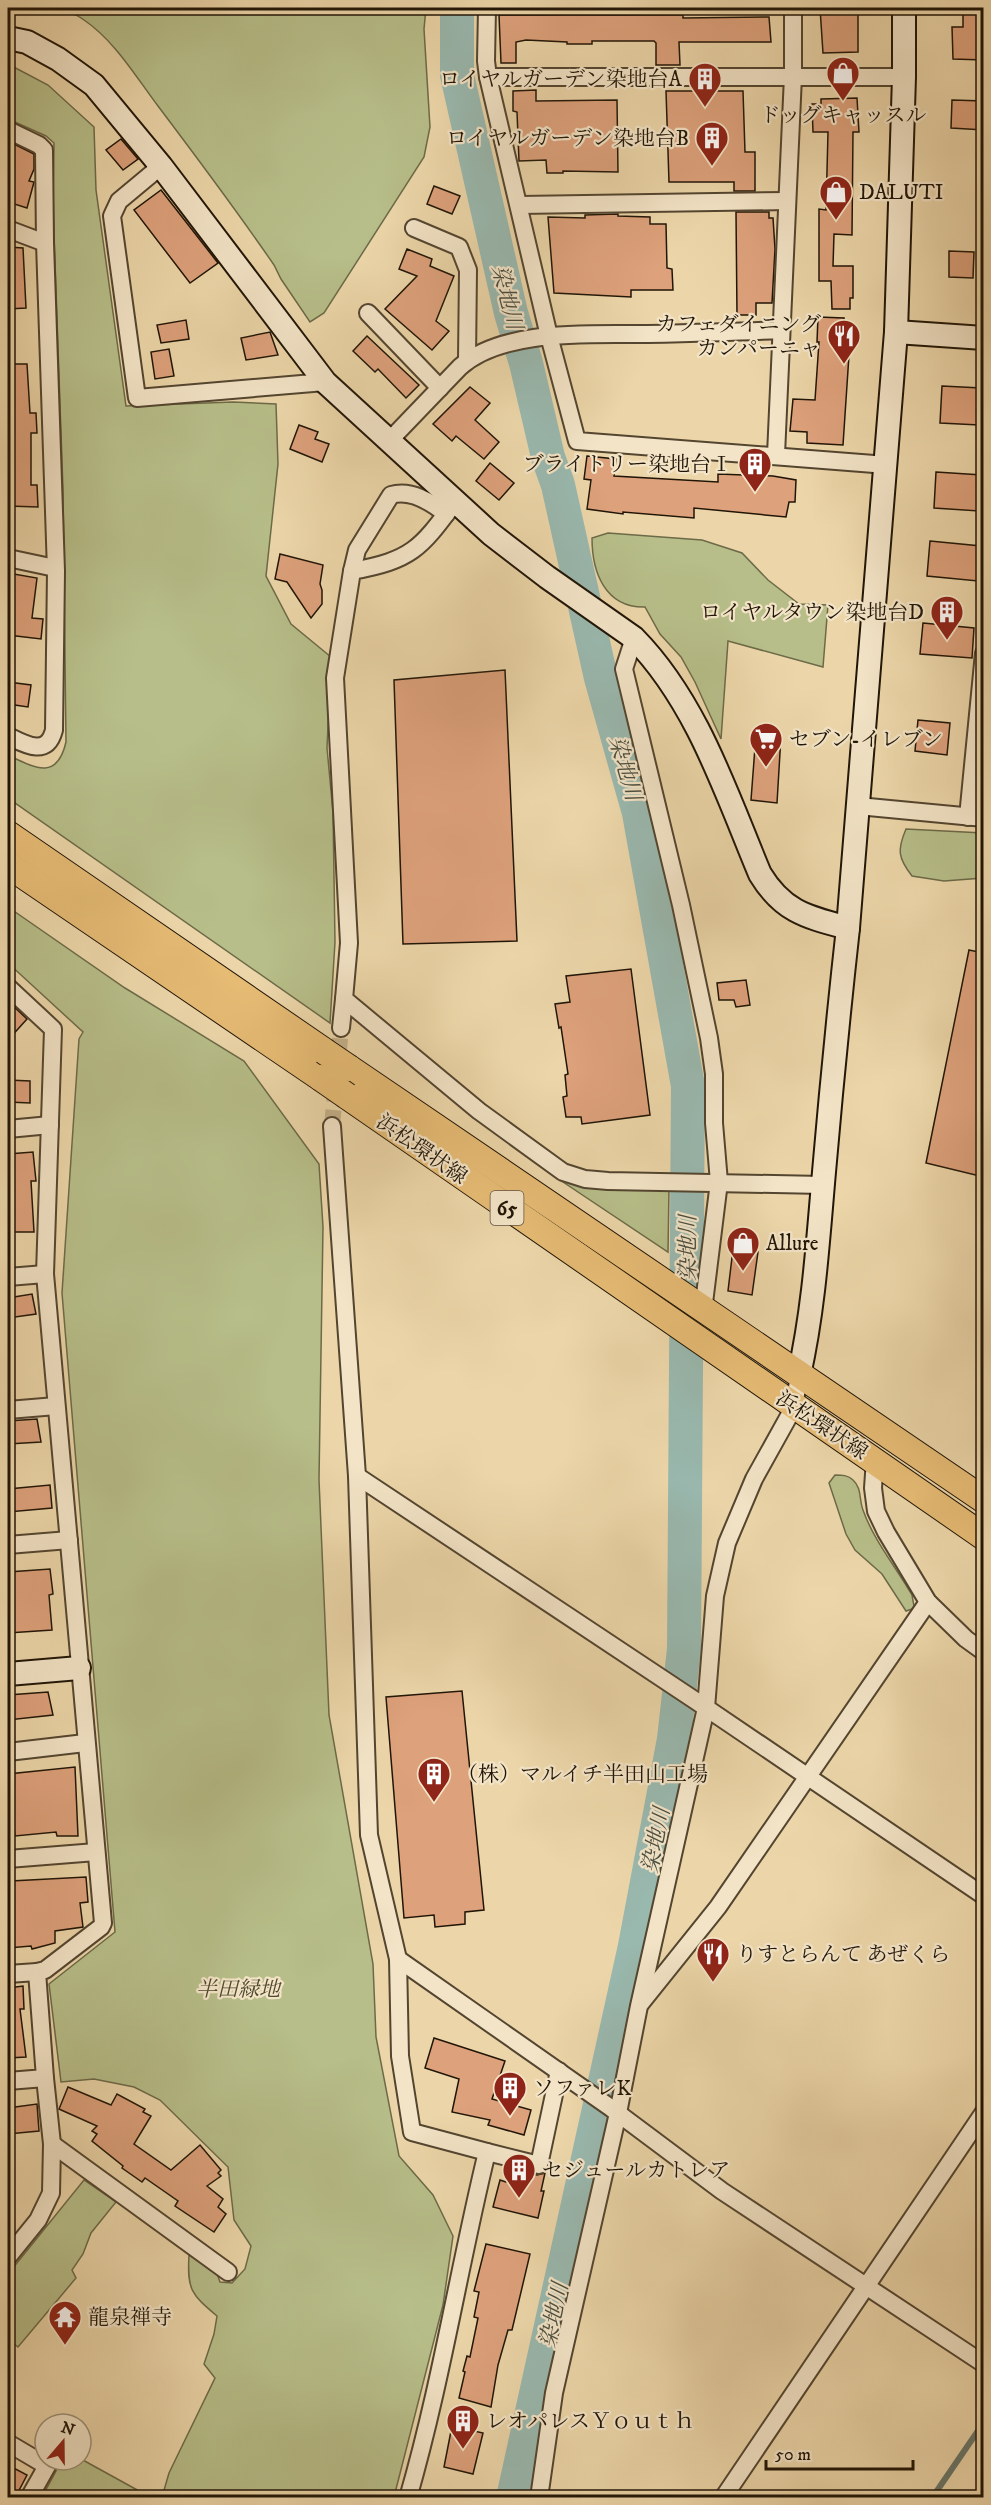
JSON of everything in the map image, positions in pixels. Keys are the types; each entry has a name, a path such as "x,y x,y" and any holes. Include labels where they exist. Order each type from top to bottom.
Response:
{"main road":[{"name":"浜松環状線","path":"8,834 666,1286 984,1500"},
{"name":"浜松環状線","path":"8,866 321,1078 984,1537"}],"street":[{"path":"487,8 488,77 520,205 542,337 577,441 887,465"},
{"path":"776,455 793,76 793,8"},
{"path":"539,2498 554,2393 614,2110 639,2006 701,1704 715,1596 727,1543 754,1479 794,1407 808,1336 848,928 887,465 896,332 904,8"},
{"path":"8,38 27,42 58,59 94,85 161,166 326,382 388,442 450,508 634,638 665,674 683,704 714,765 760,874 777,899 802,915 848,928"},
{"path":"488,77 904,77"},
{"path":"8,130 39,145 44,150 56,651 52,737 48,744 41,747 24,744 8,736"},
{"path":"161,166 119,201 112,216 137,398 326,382"},
{"path":"520,205 787,201"},
{"path":"414,228 459,247 465,257 468,270 467,360"},
{"path":"8,229 45,243"},
{"path":"368,313 440,388"},
{"path":"388,442 467,360 491,349 542,337 781,330"},
{"path":"896,332 984,339"},
{"path":"341,1028 349,943 336,678 352,571 357,550 391,495 400,492 450,508"},
{"path":"352,571 382,566 414,552 450,508"},
{"path":"8,558 55,568"},
{"path":"634,638 624,669 681,905 709,1038 714,1074 713,1182 703,1311"},
{"path":"858,806 976,818 984,653"},
{"path":"8,987 53,1029 45,1274 103,1923 101,1927 45,1970 8,1974"},
{"path":"344,999 479,1111 563,1172 590,1180 823,1185"},
{"path":"8,1129 50,1125"},
{"path":"332,1126 357,1476 369,1835 398,1959 400,2056 412,2132 539,2165 559,2071"},
{"path":"8,1277 45,1274"},
{"path":"8,1410 56,1406"},
{"path":"875,1460 873,1488 876,1511 928,1602 966,1640 984,1652"},
{"path":"357,1476 701,1704 984,1896"},
{"path":"8,1545 69,1540"},
{"path":"639,2006 718,1907 928,1602"},
{"path":"8,1674 79,1668"},
{"path":"8,1752 86,1743"},
{"path":"8,1859 96,1852"},
{"path":"398,1959 574,2081 722,2191 984,2364"},
{"path":"8,2257 38,2220 51,2193 52,2144 37,1972"},
{"path":"8,2081 45,2078"},
{"path":"723,2498 984,2112"},
{"path":"52,2144 228,2272"},
{"path":"408,2498 439,2380 471,2217 487,2151"},
{"path":"8,2443 47,2466 29,2498"}],"green space":[{"path":"45,8 426,8 424,29 430,127 424,157 324,313 310,322 246,225 106,38 75,15"},
{"path":"8,64 48,85 94,127 96,190 126,406 233,402 276,404 278,464 266,576 291,624 331,657 327,748 333,812 335,942 330,1023 8,798 8,755 35,767 50,767 57,763 66,742 63,490 53,205 54,143 46,136 8,119"},
{"path":"608,533 702,540 742,553 768,580 799,604 828,605 823,667 728,641 721,739 681,657 660,634 645,607 631,606 620,601 604,586 595,563 592,538"},
{"path":"906,829 983,833 983,878 944,881 912,876 900,854"},
{"name":"半田緑地","path":"8,907 125,988 244,1061 319,1164 323,1227 319,1480 329,1715 373,1964 376,2037 399,2156 433,2195 453,2236 443,2305 394,2497 162,2497 169,2473 215,2378 204,2364 214,2334 217,2316 201,2302 192,2290 189,2255 216,2271 220,2282 232,2283 245,2269 251,2246 234,2220 228,2167 160,2100 134,2087 94,2079 61,2082 49,1984 115,1932 62,1293 79,1039 83,1032 8,963"},
{"path":"545,1170 569,1180 669,1188 668,1252"},
{"path":"835,1475 847,1476 856,1483 863,1510 873,1532 912,1595 914,1606 912,1609 906,1611 882,1574 855,1550 846,1534 829,1483"},
{"path":"84,2180 116,2202 91,2233 83,2254 72,2270 76,2278 18,2347 8,2339 8,2274"},
{"path":"93,2466 150,2497 42,2497 56,2472 93,2472"}],"building":[{"path":"820,8 858,8 858,52 823,53"},
{"path":"963,8 984,8 984,60 953,59 952,27 963,27"},
{"path":"499,15 769,17 771,42 679,42 680,65 656,65 656,43 654,41 592,41 592,44 567,44 567,42 526,40 516,42 516,63 501,63"},
{"path":"536,90 536,101 617,100 618,172 547,173 546,160 519,161 517,112 513,111 513,91"},
{"path":"666,91 743,91 745,152 755,152 755,191 734,191 734,182 669,182"},
{"path":"857,98 859,132 853,132 852,235 834,234 833,266 853,266 853,298 850,298 850,309 832,309 831,281 819,281 819,209 826,210 828,132 813,132 812,104 821,104 821,99"},
{"path":"952,100 984,101 984,130 951,128"},
{"path":"121,139 138,159 123,170 106,150"},
{"path":"8,141 34,154 34,169 29,181 34,182 27,208 8,202"},
{"path":"434,186 460,196 452,214 427,204"},
{"path":"161,190 218,263 190,283 134,210"},
{"path":"736,212 769,212 769,218 773,218 775,249 772,303 756,303 756,315 737,315"},
{"path":"618,214 618,216 650,217 650,224 666,224 667,268 672,269 673,290 631,290 631,297 554,293 548,217 585,218 585,215"},
{"path":"8,247 23,248 26,308 8,309"},
{"path":"407,249 432,259 430,266 454,276 436,321 449,331 432,350 385,309 417,276 399,269"},
{"path":"949,251 974,252 973,278 949,277"},
{"path":"818,317 844,318 841,355 849,355 843,445 807,443 807,432 790,431 793,399 815,400 819,342 817,342"},
{"path":"186,320 189,339 161,343 157,325"},
{"path":"270,332 278,355 246,360 241,338"},
{"path":"367,336 419,385 406,398 378,369 375,372 353,351"},
{"path":"169,349 174,376 155,379 151,352"},
{"path":"8,364 27,364 30,413 36,413 37,433 31,433 31,485 37,485 38,507 8,506"},
{"path":"942,386 981,388 979,425 940,423"},
{"path":"470,387 490,403 475,420 499,442 484,459 456,436 452,441 433,424"},
{"path":"299,425 318,432 315,439 329,444 322,462 290,449"},
{"path":"587,456 616,459 614,476 718,482 718,474 773,476 796,480 795,502 789,502 786,517 694,508 694,518 623,512 623,514 587,509 591,480 584,479"},
{"path":"490,463 514,483 499,500 476,481"},
{"path":"936,472 982,475 979,511 934,508"},
{"path":"930,541 981,546 978,581 927,576"},
{"path":"280,554 323,565 320,584 322,604 311,618 287,582 275,579"},
{"path":"8,573 37,578 32,618 43,619 41,639 8,635"},
{"name":"ロイヤルタウン染地台D","path":"923,623 974,628 972,658 920,654"},
{"path":"505,670 517,941 403,944 394,680"},
{"path":"8,682 31,685 28,707 8,704"},
{"path":"918,720 950,723 947,755 915,751"},
{"name":"セブン-イレブン","path":"759,730 775,731 776,735 781,736 777,803 751,800 756,734 759,734"},
{"path":"969,950 984,953 984,1177 926,1163"},
{"path":"631,969 650,1115 582,1124 581,1117 566,1117 563,1097 567,1096 565,1075 568,1074 555,1004 570,1002 566,976"},
{"path":"746,980 750,1005 736,1007 734,1000 719,1000 717,983"},
{"path":"8,1001 27,1019 8,1040"},
{"path":"8,1080 30,1081 30,1103 8,1102"},
{"path":"33,1152 36,1181 31,1181 34,1232 8,1232 8,1154"},
{"name":"Allure","path":"733,1249 758,1252 752,1295 728,1291"},
{"path":"32,1294 36,1314 8,1318 8,1298"},
{"path":"37,1419 41,1442 8,1444 8,1421"},
{"path":"50,1485 52,1508 8,1512 8,1489"},
{"path":"50,1569 53,1594 49,1595 52,1630 8,1633 8,1572"},
{"name":"（株）マルイチ半田山工場","path":"462,1691 484,1910 465,1912 465,1924 435,1927 434,1915 404,1918 386,1697"},
{"path":"48,1692 53,1715 8,1720 8,1695"},
{"path":"75,1767 78,1836 57,1836 56,1832 15,1836 11,1801 8,1801 8,1774"},
{"path":"86,1877 88,1902 80,1903 83,1927 55,1931 55,1943 32,1949 31,1946 8,1948 8,1888 11,1888 11,1881"},
{"path":"23,1986 24,2009 20,2009 26,2057 8,2058 8,1988"},
{"path":"434,2038 505,2061 492,2099 531,2110 524,2135 488,2125 490,2120 452,2112 459,2079 425,2068"},
{"path":"68,2087 111,2105 117,2094 145,2109 143,2112 151,2116 134,2144 171,2170 200,2145 221,2170 218,2173 221,2176 207,2186 223,2199 218,2207 226,2214 214,2232 175,2206 178,2201 145,2178 142,2182 122,2168 123,2166 92,2141 97,2134 92,2131 97,2126 59,2109"},
{"path":"37,2104 39,2131 8,2134 8,2108"},
{"name":"セジュールカトレア","path":"514,2169 537,2175 545,2173 538,2218 493,2207 500,2180 506,2182 509,2170"},
{"path":"486,2244 530,2254 512,2330 508,2330 498,2365 491,2407 459,2398 465,2372 463,2371 467,2356 470,2357 478,2318 474,2317 479,2292 474,2291"},
{"name":"レオパレスＹｏｕｔｈ","path":"452,2426 483,2433 473,2474 444,2467"},
{"path":"8,2465 27,2475 15,2498 8,2498"}],"waterway":[{"name":"染地川","path":"457,8 457,75 511,313 526,363 548,457 558,485 601,678 639,813 688,1086 684,1649 674,1739 635,1946 513,2498"},
{"path":"932,2498 984,2422"}],"tunnel":[{"path":"332,1126 341,1028"}],"place":[{"name":"ドッグキャッスル","path":"843,102"},
{"name":"ロイヤルガーデン染地台A","path":"705,108"},
{"name":"ロイヤルガーデン染地台B","path":"712,167"},
{"name":"DALUTI","path":"836,221"},
{"name":"カフェダイニング カンパーニャ","path":"844,365"},
{"name":"ブライトリー染地台Ⅰ","path":"755,493"},
{"name":"ロイヤルタウン染地台D","path":"947,641"},
{"name":"セブン-イレブン","path":"766,768"},
{"name":"Allure","path":"743,1272"},
{"name":"（株）マルイチ半田山工場","path":"434,1803"},
{"name":"りすとらんて あぜくら","path":"713,1983"},
{"name":"ソファレK","path":"510,2117"},
{"name":"セジュールカトレア","path":"519,2199"},
{"name":"龍泉禅寺","path":"65,2346"},
{"name":"レオパレスＹｏｕｔｈ","path":"463,2450"}]}
